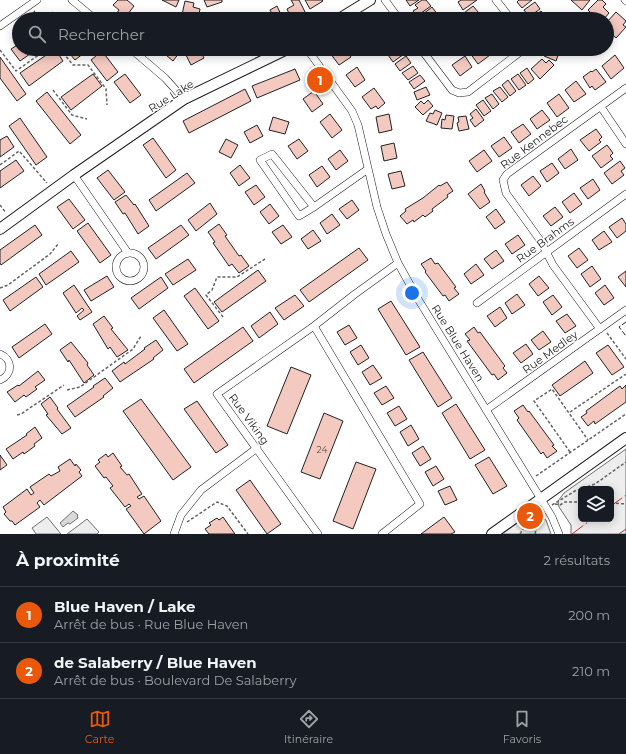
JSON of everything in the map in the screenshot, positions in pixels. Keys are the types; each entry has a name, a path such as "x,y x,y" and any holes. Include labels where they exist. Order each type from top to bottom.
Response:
{"street":[{"path":"20,12 37,0"},
{"path":"72,0 87,12"},
{"path":"350,12 370,0"},
{"path":"385,0 394,12"},
{"path":"496,0 505,12"},
{"path":"0,26 12,18"},
{"path":"139,56 165,78 184,99"},
{"name":"Rue Lake","path":"0,229 74,175 184,99 273,56"},
{"name":"Rue Blue Haven","path":"312,56 352,111 358,125 377,207 398,263 418,299 552,517 559,534"},
{"path":"426,56 452,90 459,93 468,92 515,56"},
{"name":"Rue Kennebec","path":"603,330 553,265 540,240 506,193 503,180 507,174 626,88"},
{"path":"600,107 626,144"},
{"path":"314,207 272,154 260,160 299,216 314,207 368,169"},
{"path":"74,175 128,253 137,255 143,261 145,266 143,275 136,281 132,282 122,279 119,276 116,267 119,258 128,253"},
{"name":"Rue Brahms","path":"477,303 626,194"},
{"name":"Rue Viking","path":"318,534 217,394 314,326 398,263"},
{"name":"Rue Medley","path":"486,410 603,330 626,310"},
{"path":"314,326 420,504 382,534"},
{"path":"0,354 7,359 10,367 7,375 0,380"},
{"path":"492,534 626,438"},
{"path":"174,534 181,515 201,490 257,448"}],"path":[{"path":"30,5 34,12"},
{"path":"0,50 16,71 37,56"},
{"path":"66,56 73,65 88,65 106,89 107,105"},
{"path":"53,90 72,115 86,119"},
{"path":"0,165 19,151 54,190"},
{"path":"0,288 8,285 50,254 59,243"},
{"path":"222,317 206,295 212,290 217,277 237,277 265,259"},
{"path":"603,330 626,359"},
{"path":"67,390 80,388 133,349 141,336"},
{"path":"569,413 626,374"},
{"path":"17,415 21,414 64,385"},
{"path":"570,452 534,401 552,389 588,440"},
{"path":"536,476 626,414"},
{"path":"589,486 595,484 626,462"},
{"path":"578,490 555,504 560,505 565,502 578,502"},
{"path":"185,524 217,502 228,506 248,534"},
{"path":"614,503 626,504"},
{"path":"520,534 525,526 540,514 535,534"}],"shaded area":[{"path":"626,449 626,534 571,534 571,525 559,507 558,501 564,493"},
{"path":"73,511 78,515 78,518 63,527 60,523"},
{"path":"529,515 535,515 546,520 551,534 502,534"},
{"path":"47,517 61,534 36,534 32,528"},
{"path":"87,519 99,532 97,534 67,534"}],"building":[{"path":"118,0 127,0 134,6 129,12 118,12 119,10 113,5"},
{"path":"162,0 179,0 176,7"},
{"path":"204,0 222,0 222,2 207,7"},
{"path":"291,0 299,0 305,12 288,12 287,9 294,5"},
{"path":"305,0 322,0 323,1 310,9"},
{"path":"406,0 419,0 410,6"},
{"path":"422,0 426,0 431,6 423,12 414,12 413,11 418,8 415,5"},
{"path":"461,0 477,0 463,10 458,2"},
{"path":"519,0 532,0 522,8 517,2"},
{"path":"571,0 590,0 582,10"},
{"path":"598,0 602,0 606,4 603,7 608,12 590,12 588,10"},
{"path":"185,1 194,3 193,7 200,9 199,12 183,12"},
{"path":"535,2 540,9 536,12 525,12 524,10"},
{"path":"277,6 280,12 271,12 270,10"},
{"path":"473,6 478,12 465,12"},
{"path":"432,7 436,12 426,12"},
{"path":"616,12 626,21 623,25 626,27 616,38 614,36 614,14"},
{"path":"615,55 624,68 611,79 602,66"},
{"path":"16,56 27,56 20,61"},
{"path":"45,56 60,56 63,61 29,86 20,73"},
{"path":"72,56 80,56 75,60"},
{"path":"96,56 106,56 118,72 107,81 91,60"},
{"path":"167,56 177,56 173,61"},
{"path":"186,56 203,56 204,58 191,65"},
{"path":"332,56 350,56 351,57 339,65"},
{"path":"389,56 401,56 393,62"},
{"path":"406,56 411,63 400,71 395,64"},
{"path":"465,56 472,67 460,76 452,65"},
{"path":"472,56 489,56 478,64"},
{"path":"544,56 558,56 556,61"},
{"path":"0,57 26,94 17,101 0,78"},
{"path":"542,59 546,63 549,60 554,65 540,79 531,69"},
{"path":"413,66 418,73 408,80 402,73"},
{"path":"357,67 365,80 355,87 346,75"},
{"path":"527,68 534,79 528,84 520,73"},
{"path":"295,69 300,80 257,98 252,86"},
{"path":"596,69 606,82 595,90 592,86 590,88 583,77"},
{"path":"93,74 102,86 71,110 61,97"},
{"path":"125,74 141,95 130,103 114,82"},
{"path":"518,74 526,85 519,90 511,79"},
{"path":"420,75 425,81 414,89 409,82"},
{"path":"508,80 516,91 510,96 502,85"},
{"path":"576,81 586,94 574,102 565,90"},
{"path":"426,87 430,95 417,100 414,92"},
{"path":"500,87 508,97 502,102 493,91"},
{"path":"374,88 385,103 378,109 376,106 371,109 362,97"},
{"path":"245,89 251,101 189,133 183,121"},
{"path":"314,91 323,104 312,112 303,99"},
{"path":"47,92 81,135 70,144 36,101"},
{"path":"492,94 499,104 493,109 485,98"},
{"path":"559,94 569,108 557,117 547,103"},
{"path":"428,100 433,106 423,115 415,107 421,101 424,104"},
{"path":"483,100 491,111 484,116 476,105"},
{"path":"476,109 484,120 475,127 470,120 473,118 470,114"},
{"path":"435,110 442,113 437,125 426,121 430,113 433,114"},
{"path":"542,110 550,120 537,129 530,119"},
{"path":"330,114 342,130 332,138 320,122"},
{"path":"389,114 392,130 379,133 376,117"},
{"path":"446,115 454,116 452,129 441,128 442,119 445,120"},
{"path":"466,116 469,129 459,131 457,123 459,122 458,117"},
{"path":"273,117 289,122 285,134 269,130"},
{"path":"20,118 47,157 36,165 9,126"},
{"path":"523,124 531,134 519,143 511,132"},
{"path":"257,125 263,136 250,143 244,132"},
{"path":"596,129 602,137 599,140 601,142 589,151 580,140"},
{"path":"7,136 14,147 0,157 0,140"},
{"path":"504,137 512,148 499,157 491,146"},
{"path":"153,138 176,170 166,178 143,145"},
{"path":"226,139 238,145 231,158 219,152"},
{"path":"299,139 308,151 297,159 288,146"},
{"path":"394,143 397,158 384,161 381,146"},
{"path":"607,145 613,153 610,156 613,159 601,168 592,156"},
{"path":"571,149 578,160 565,169 558,159"},
{"path":"340,150 348,161 336,170 328,159"},
{"path":"484,150 492,161 477,172 469,161"},
{"path":"16,160 24,171 0,188 0,171"},
{"path":"620,161 625,168 621,171 624,175 612,184 604,173"},
{"path":"552,163 559,173 547,182 540,171"},
{"path":"240,165 250,178 239,186 230,173"},
{"path":"322,166 330,177 317,187 309,175"},
{"path":"108,170 125,192 114,200 97,178"},
{"path":"401,171 405,186 392,189 388,174"},
{"path":"187,173 195,183 156,211 149,200"},
{"path":"533,176 541,186 529,196 521,185"},
{"path":"593,179 600,190 588,199 580,188"},
{"path":"447,182 453,191 425,217 423,215 414,222 413,220 407,224 400,216 406,211 405,209 423,198 439,185 440,186"},
{"path":"481,184 490,202 480,209 468,194"},
{"path":"256,185 265,197 254,205 245,192"},
{"path":"574,193 582,204 570,213 562,202"},
{"path":"126,195 134,205 135,204 149,226 138,234 125,213 123,214 115,202"},
{"path":"69,199 85,220 73,229 57,207"},
{"path":"352,200 359,210 347,219 339,209"},
{"path":"210,203 217,214 196,231 188,220"},
{"path":"270,204 279,216 269,224 260,212"},
{"path":"555,207 563,217 551,226 543,216"},
{"path":"496,209 505,222 495,229 486,217"},
{"path":"332,214 340,225 327,234 320,223"},
{"path":"622,218 626,224 626,231 617,238 609,227"},
{"path":"88,223 111,255 100,263 77,231"},
{"path":"219,224 227,235 225,236 239,256 241,255 249,266 239,273 232,264 229,266 213,243 215,242 208,232"},
{"path":"35,225 42,235 1,265 0,250"},
{"path":"181,225 189,235 156,259 148,248"},
{"path":"283,225 292,237 281,244 272,232"},
{"path":"313,230 321,241 308,249 301,239"},
{"path":"604,231 612,242 599,250 592,240"},
{"path":"518,235 525,245 512,254 505,244"},
{"path":"359,248 368,260 309,302 300,290"},
{"path":"579,248 588,260 577,268 568,256"},
{"path":"496,250 504,261 492,269 484,259"},
{"path":"71,251 79,262 46,285 39,274"},
{"path":"431,258 435,264 438,263 456,287 454,288 459,294 449,301 445,295 443,296 425,272 426,271 421,264"},
{"path":"188,259 196,270 173,285 165,274"},
{"path":"476,264 484,275 471,284 464,274"},
{"path":"592,266 601,279 590,287 581,274"},
{"path":"258,270 266,281 222,312 214,302"},
{"path":"626,271 626,287 618,277"},
{"path":"107,276 114,287 91,301 84,290"},
{"path":"539,276 549,288 538,296 529,284"},
{"path":"36,277 43,287 10,311 3,300"},
{"path":"161,277 168,288 139,309 131,298"},
{"path":"74,285 92,312 80,320 77,316 84,310 82,308 76,313 63,293"},
{"path":"605,285 614,298 604,305 595,293"},
{"path":"195,288 219,321 208,329 184,296"},
{"path":"517,294 525,305 512,314 505,303"},
{"path":"295,295 304,306 284,320 275,308"},
{"path":"553,295 562,307 552,315 543,302"},
{"path":"391,301 420,347 406,355 378,309"},
{"path":"500,307 507,318 495,327 487,316"},
{"path":"164,310 188,344 177,351 153,318"},
{"path":"270,312 278,324 259,338 251,326"},
{"path":"567,314 576,326 565,333 556,321"},
{"path":"104,316 113,328 111,329 128,350 117,357 110,347 108,349 93,324"},
{"path":"45,324 52,334 19,358 12,347"},
{"path":"349,325 357,338 345,345 337,332"},
{"path":"243,327 253,341 194,383 184,369"},
{"path":"474,327 478,333 480,332 505,366 503,368 507,373 498,380 494,374 492,375 467,341 470,340 465,334"},
{"path":"543,331 551,342 539,350 531,340"},
{"path":"156,340 163,350 153,358 154,359 120,382 112,371 124,362 125,364"},
{"path":"71,342 88,363 87,365 94,375 84,383 69,360 68,362 60,350"},
{"path":"526,344 533,354 521,363 513,353"},
{"path":"361,345 369,358 358,365 350,352"},
{"path":"608,345 624,367 612,375 596,353"},
{"path":"423,352 452,398 438,407 409,360"},
{"path":"585,361 593,373 560,396 552,385"},
{"path":"373,365 382,378 370,385 362,372"},
{"path":"291,367 311,375 287,434 267,426"},
{"path":"38,371 45,380 35,387 37,389 26,397 24,395 15,402 7,392 18,385 19,386"},
{"path":"105,378 113,388 103,396 104,397 75,417 67,406"},
{"path":"626,385 626,402 595,424 594,421 588,426 581,417 587,413 586,411 620,386 622,389"},
{"path":"386,386 394,398 382,405 374,393"},
{"path":"50,397 71,428 62,434 46,415 48,414 41,404"},
{"path":"141,399 191,467 173,480 123,411"},
{"path":"197,401 228,445 216,453 184,409"},
{"path":"456,404 485,450 470,459 442,413"},
{"path":"523,405 528,412 529,411 554,445 552,446 557,451 547,458 543,452 541,454 517,420 519,418 514,411"},
{"path":"399,406 407,419 395,426 387,413"},
{"path":"324,413 343,421 320,479 301,472"},
{"path":"411,425 419,439 408,446 400,432"},
{"path":"35,427 42,438 34,444 35,446 24,454 23,452 13,459 6,449 27,435 26,434"},
{"path":"423,446 431,459 420,466 412,453"},
{"path":"113,453 122,466 120,467 127,475 129,474 142,494 137,497 139,499 144,496 161,521 144,534 126,509 131,506 129,504 125,507 110,488 113,486 106,477 104,478 95,466 100,462 98,460 106,454 108,457"},
{"path":"0,455 7,465 0,470"},
{"path":"489,457 507,486 493,494 475,465"},
{"path":"70,459 75,466 76,464 81,470 79,472 82,476 44,505 40,500 37,503 40,507 15,525 12,521 10,521 4,514 6,512 3,507 27,489 31,495 34,493 30,487 49,474 51,476 60,471 58,467"},
{"path":"356,462 376,469 353,529 333,521"},
{"path":"436,466 444,479 433,486 425,472"},
{"path":"250,480 281,524 267,534 236,490"},
{"path":"450,486 457,500 445,505 438,491"},
{"path":"223,517 235,534 209,534 205,529 211,525 209,523 217,518 219,520"},
{"path":"444,517 455,532 451,534 421,534"}],"fence":[{"path":"626,322 619,327 626,336"}],"power":[{"path":"614,504 626,495"},
{"path":"572,534 588,522"},
{"path":"619,534 626,529"}],"place":[{"name":"Blue Haven / Lake","path":"320,80"},
{"name":"de Salaberry / Blue Haven","path":"530,516"}]}
